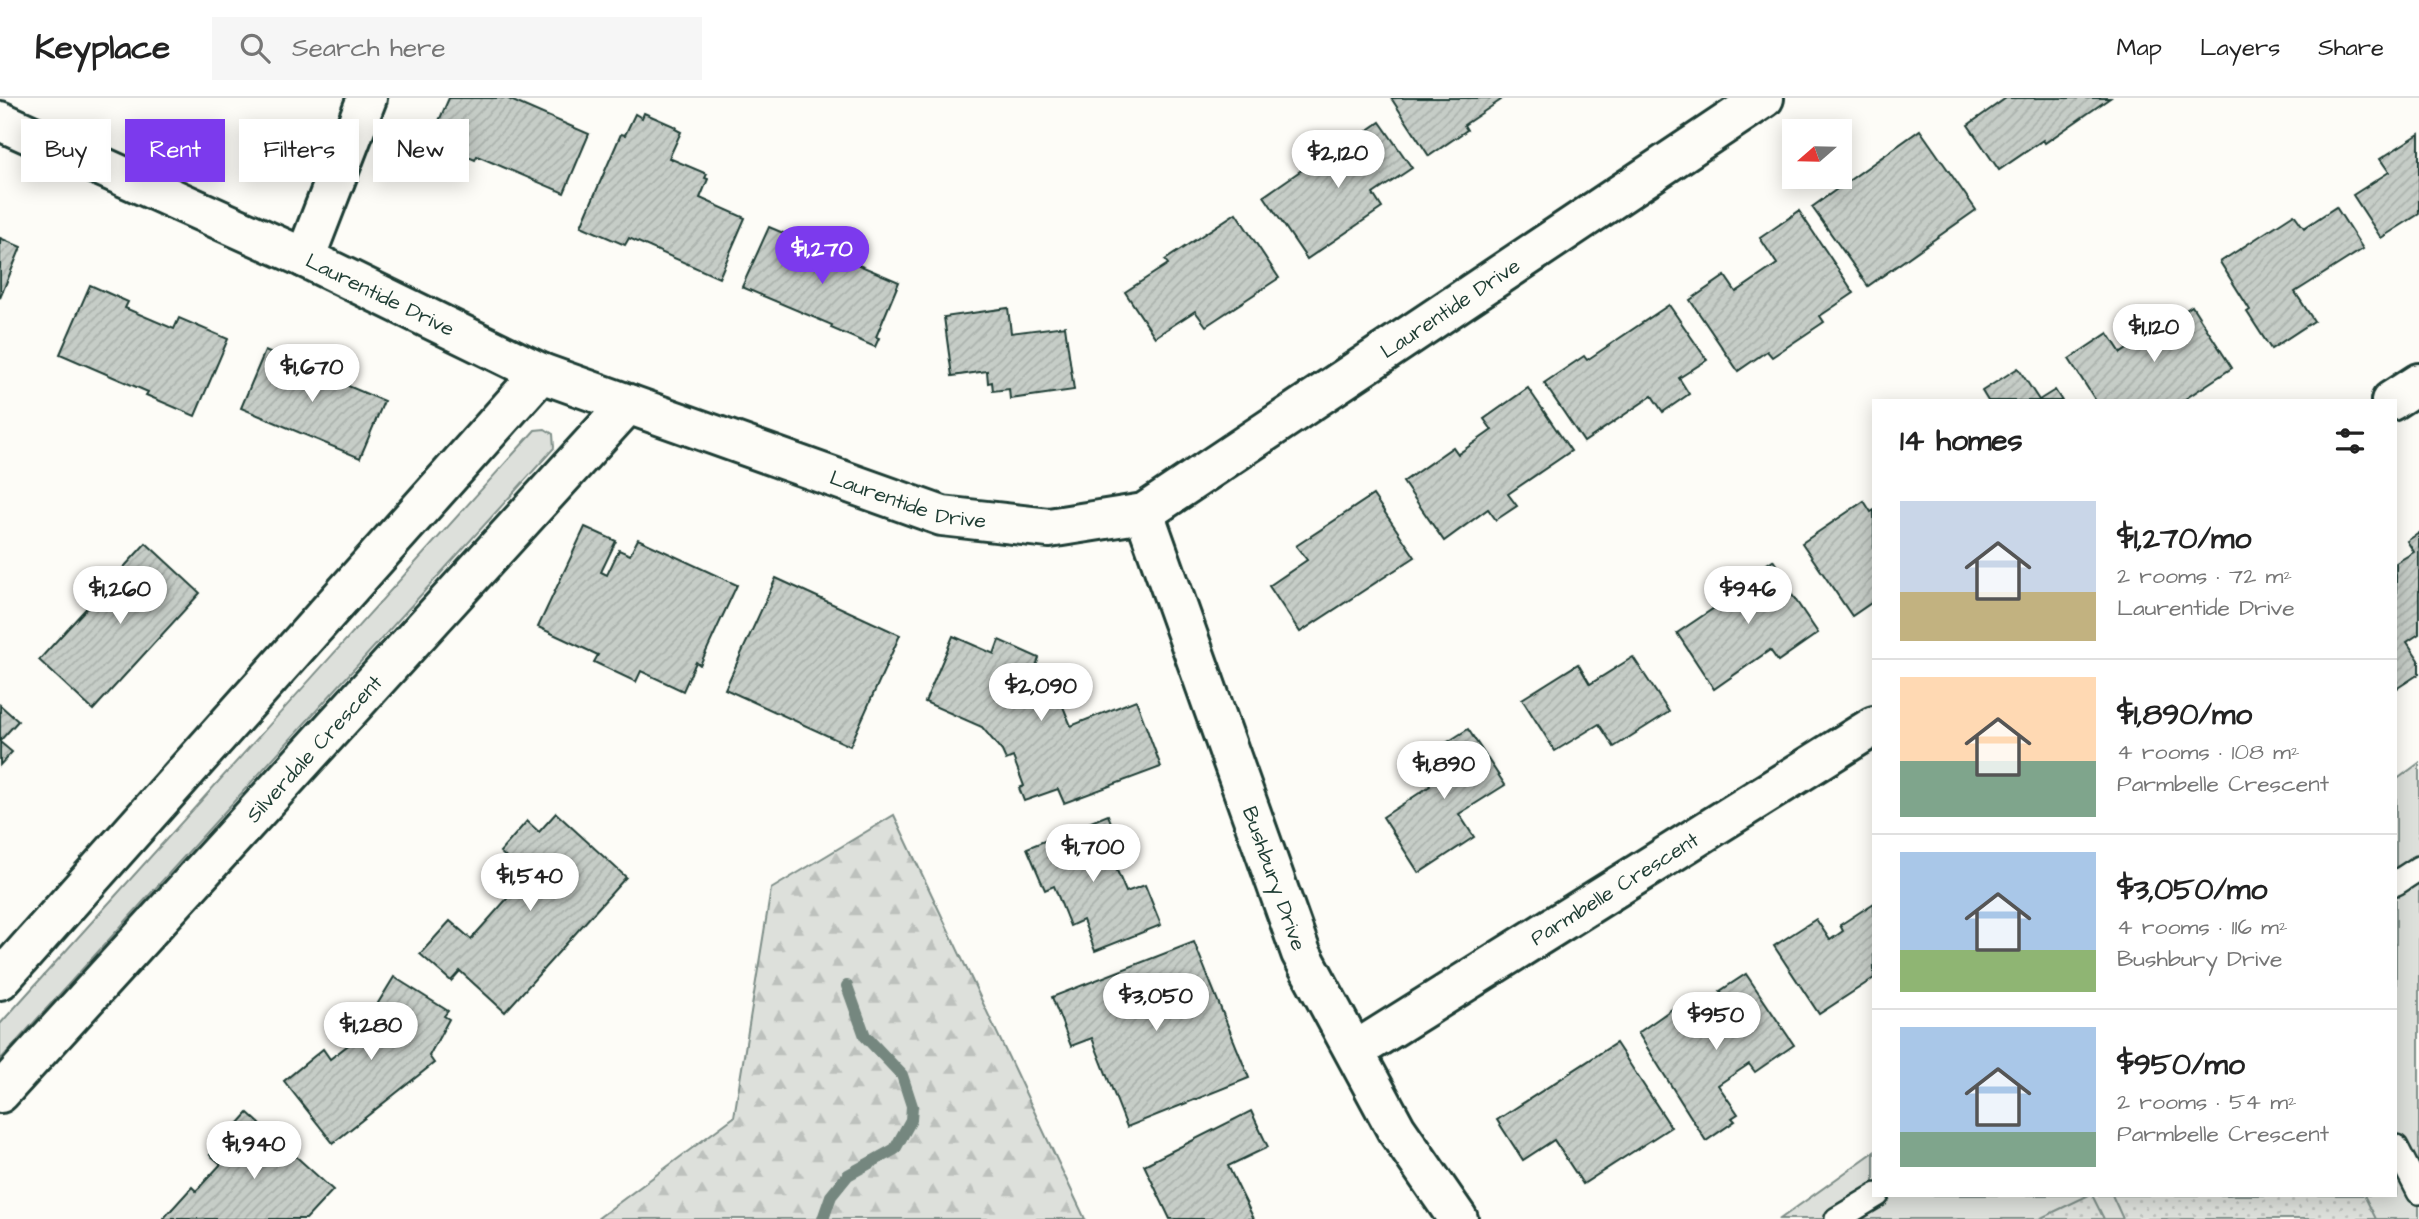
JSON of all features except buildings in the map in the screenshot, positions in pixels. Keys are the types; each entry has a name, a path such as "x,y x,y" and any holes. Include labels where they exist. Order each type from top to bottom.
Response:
{"street":[{"path":"305,258 367,98"},
{"name":"Laurentide Drive","path":"0,121 305,258 541,373 942,516 1049,528 1144,513 1764,98"},
{"path":"0,980 541,373"},
{"path":"2394,399 2419,383"},
{"name":"Silverdale Crescent","path":"0,1093 628,404"},
{"name":"Bushbury Drive","path":"1144,513 1301,954 1395,1129 1458,1219"},
{"name":"Parmbelle Crescent","path":"1355,1051 1872,727"}],"lane":[{"path":"2397,882 2419,868"},
{"path":"2397,1149 2419,1192"},
{"path":"1837,1219 1874,1197"}],"green space":[{"path":"545,429 553,434 554,448 0,1060 0,1024 535,430"},
{"path":"2419,763 2419,1219 1780,1219 1872,1153 1872,1197 2397,1197 2397,779"},
{"path":"894,815 1085,1219 597,1219 734,1117 771,889"},
{"path":"2085,1197 2093,1197 2104,1219 2039,1219"},
{"path":"2113,1197 2365,1197 2376,1219 2123,1219"}],"waterway":[{"path":"823,1219 831,1196 848,1175 895,1149 911,1120 912,1106 902,1075 865,1036 847,986"}]}
